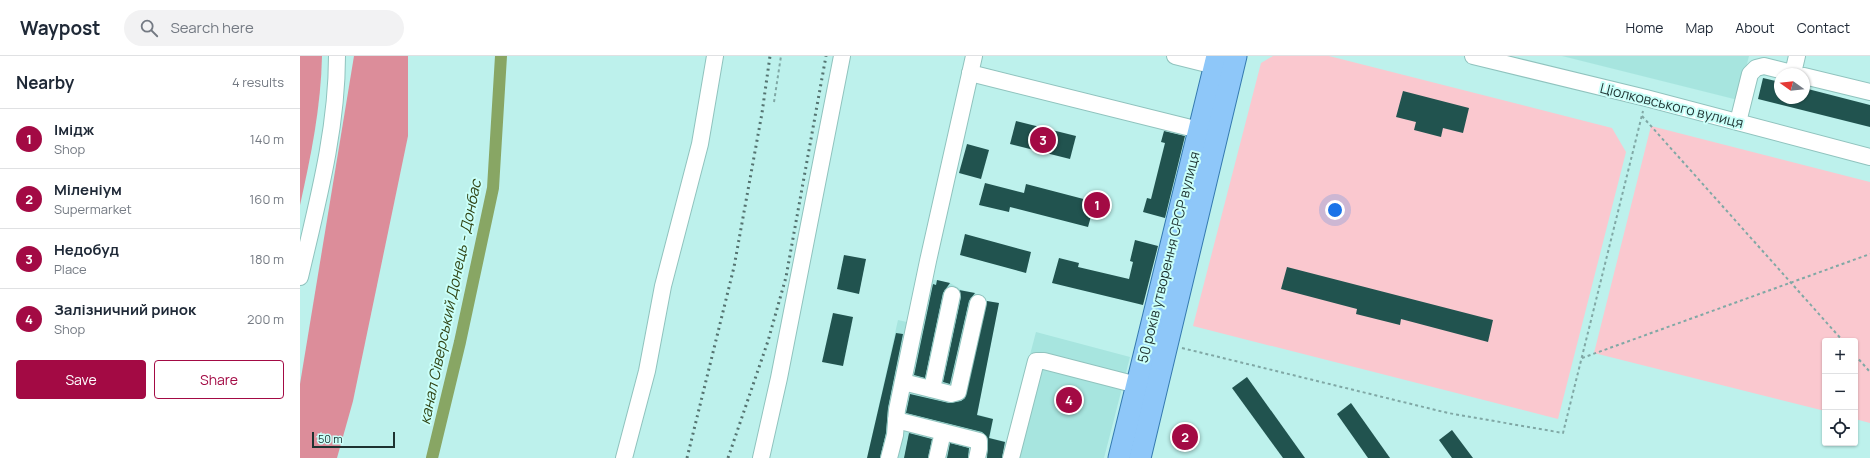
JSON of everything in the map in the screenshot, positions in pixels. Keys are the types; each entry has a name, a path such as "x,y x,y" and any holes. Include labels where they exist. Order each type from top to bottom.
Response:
{"main road":[{"name":"50 років утворення СРСР вулиця","path":"1140,458 1236,56"},
{"name":"50 років утворення СРСР вулиця","path":"1119,458 1216,61"}],"street":[{"path":"300,277 328,155 337,86 337,56"},
{"path":"624,458 647,370 663,286 700,144 715,56"},
{"path":"761,458 780,378 842,56"},
{"path":"889,458 928,261 974,56"},
{"path":"1175,56 1216,61"},
{"name":"Ціолковського вулиця","path":"1473,56 1520,62 1646,98 1870,157"},
{"path":"1797,56 1798,68"},
{"path":"1738,122 1750,74 1756,68 1764,66 1774,68"},
{"path":"970,73 1199,130"},
{"path":"1810,77 1870,92"},
{"path":"932,389 952,295"},
{"path":"903,382 951,394 958,392 978,303"},
{"path":"1011,458 1036,361 1044,361 1137,385"},
{"path":"896,420 978,441 979,449 977,458"},
{"path":"937,458 944,432"}],"path":[{"path":"774,102 781,56"},
{"path":"1168,345 1448,413 1563,433 1646,98"},
{"path":"1642,116 1840,338"},
{"path":"1582,358 1870,254"},
{"path":"1858,358 1870,372"}],"shaded area":[{"path":"300,56 322,56 320,93 315,131 300,205"},
{"path":"354,56 408,56 408,136 353,401 337,458 300,458 300,384"},
{"path":"1273,56 1329,56 1612,128 1626,152 1558,419 1193,326 1261,63"},
{"path":"1562,56 1749,56 1738,100"},
{"path":"1651,126 1870,182 1870,423 1858,420 1858,338 1822,338 1822,410 1594,353"},
{"path":"920,277 950,283 962,290 975,293 986,301 999,303 977,414 993,419 990,438 1007,442 1036,332 1130,357 1104,458 867,458 898,320 911,323"}],"building":[{"path":"1763,78 1774,81 1774,103 1758,99"},
{"path":"1810,90 1870,105 1870,127 1778,104 1810,104"},
{"path":"1403,91 1469,108 1463,133 1443,128 1441,137 1414,130 1416,122 1396,117"},
{"path":"1016,121 1076,136 1070,159 1010,144"},
{"path":"1164,131 1185,136 1165,218 1143,212 1147,198 1151,199 1165,143 1161,142"},
{"path":"967,144 989,150 981,179 959,173"},
{"path":"985,183 1024,193 1026,184 1095,202 1088,227 1010,207 1009,212 979,205"},
{"path":"965,234 1031,252 1026,273 960,255"},
{"path":"1135,240 1158,246 1143,305 1052,283 1059,258 1079,263 1078,267 1129,279 1133,262 1130,261"},
{"path":"844,255 866,259 859,294 837,289"},
{"path":"1287,267 1493,320 1488,342 1401,319 1400,325 1356,314 1357,309 1281,289"},
{"path":"937,280 950,283 943,293 925,378 914,375 933,284 936,285"},
{"path":"959,290 975,293 969,301 950,384 943,382 961,297"},
{"path":"987,301 999,303 977,415 993,419 989,438 1005,442 1002,458 987,458 988,441 987,437 982,432 906,413 910,394 949,403 961,401 965,398"},
{"path":"833,313 853,317 843,366 822,362"},
{"path":"896,333 903,334 888,408 886,433 880,458 867,458"},
{"path":"1247,377 1305,458 1283,458 1232,388"},
{"path":"1351,403 1390,458 1368,458 1337,414"},
{"path":"1452,430 1473,458 1452,458 1439,440"},
{"path":"909,433 932,439 928,458 904,458"},
{"path":"950,443 969,448 968,458 947,458"}],"waterway":[{"name":"канал Сіверський Донець - Донбас","path":"432,458 460,342 493,188 501,56"}],"railway":[{"path":"687,458 734,267 762,113 770,56"},
{"path":"728,458 768,341 786,277 826,56"}],"place":[{"name":"Недобуд","path":"1043,140"},
{"name":"Імідж","path":"1097,205"},
{"name":"Залізничний ринок","path":"1069,400"},
{"name":"Міленіум","path":"1185,437"}]}
